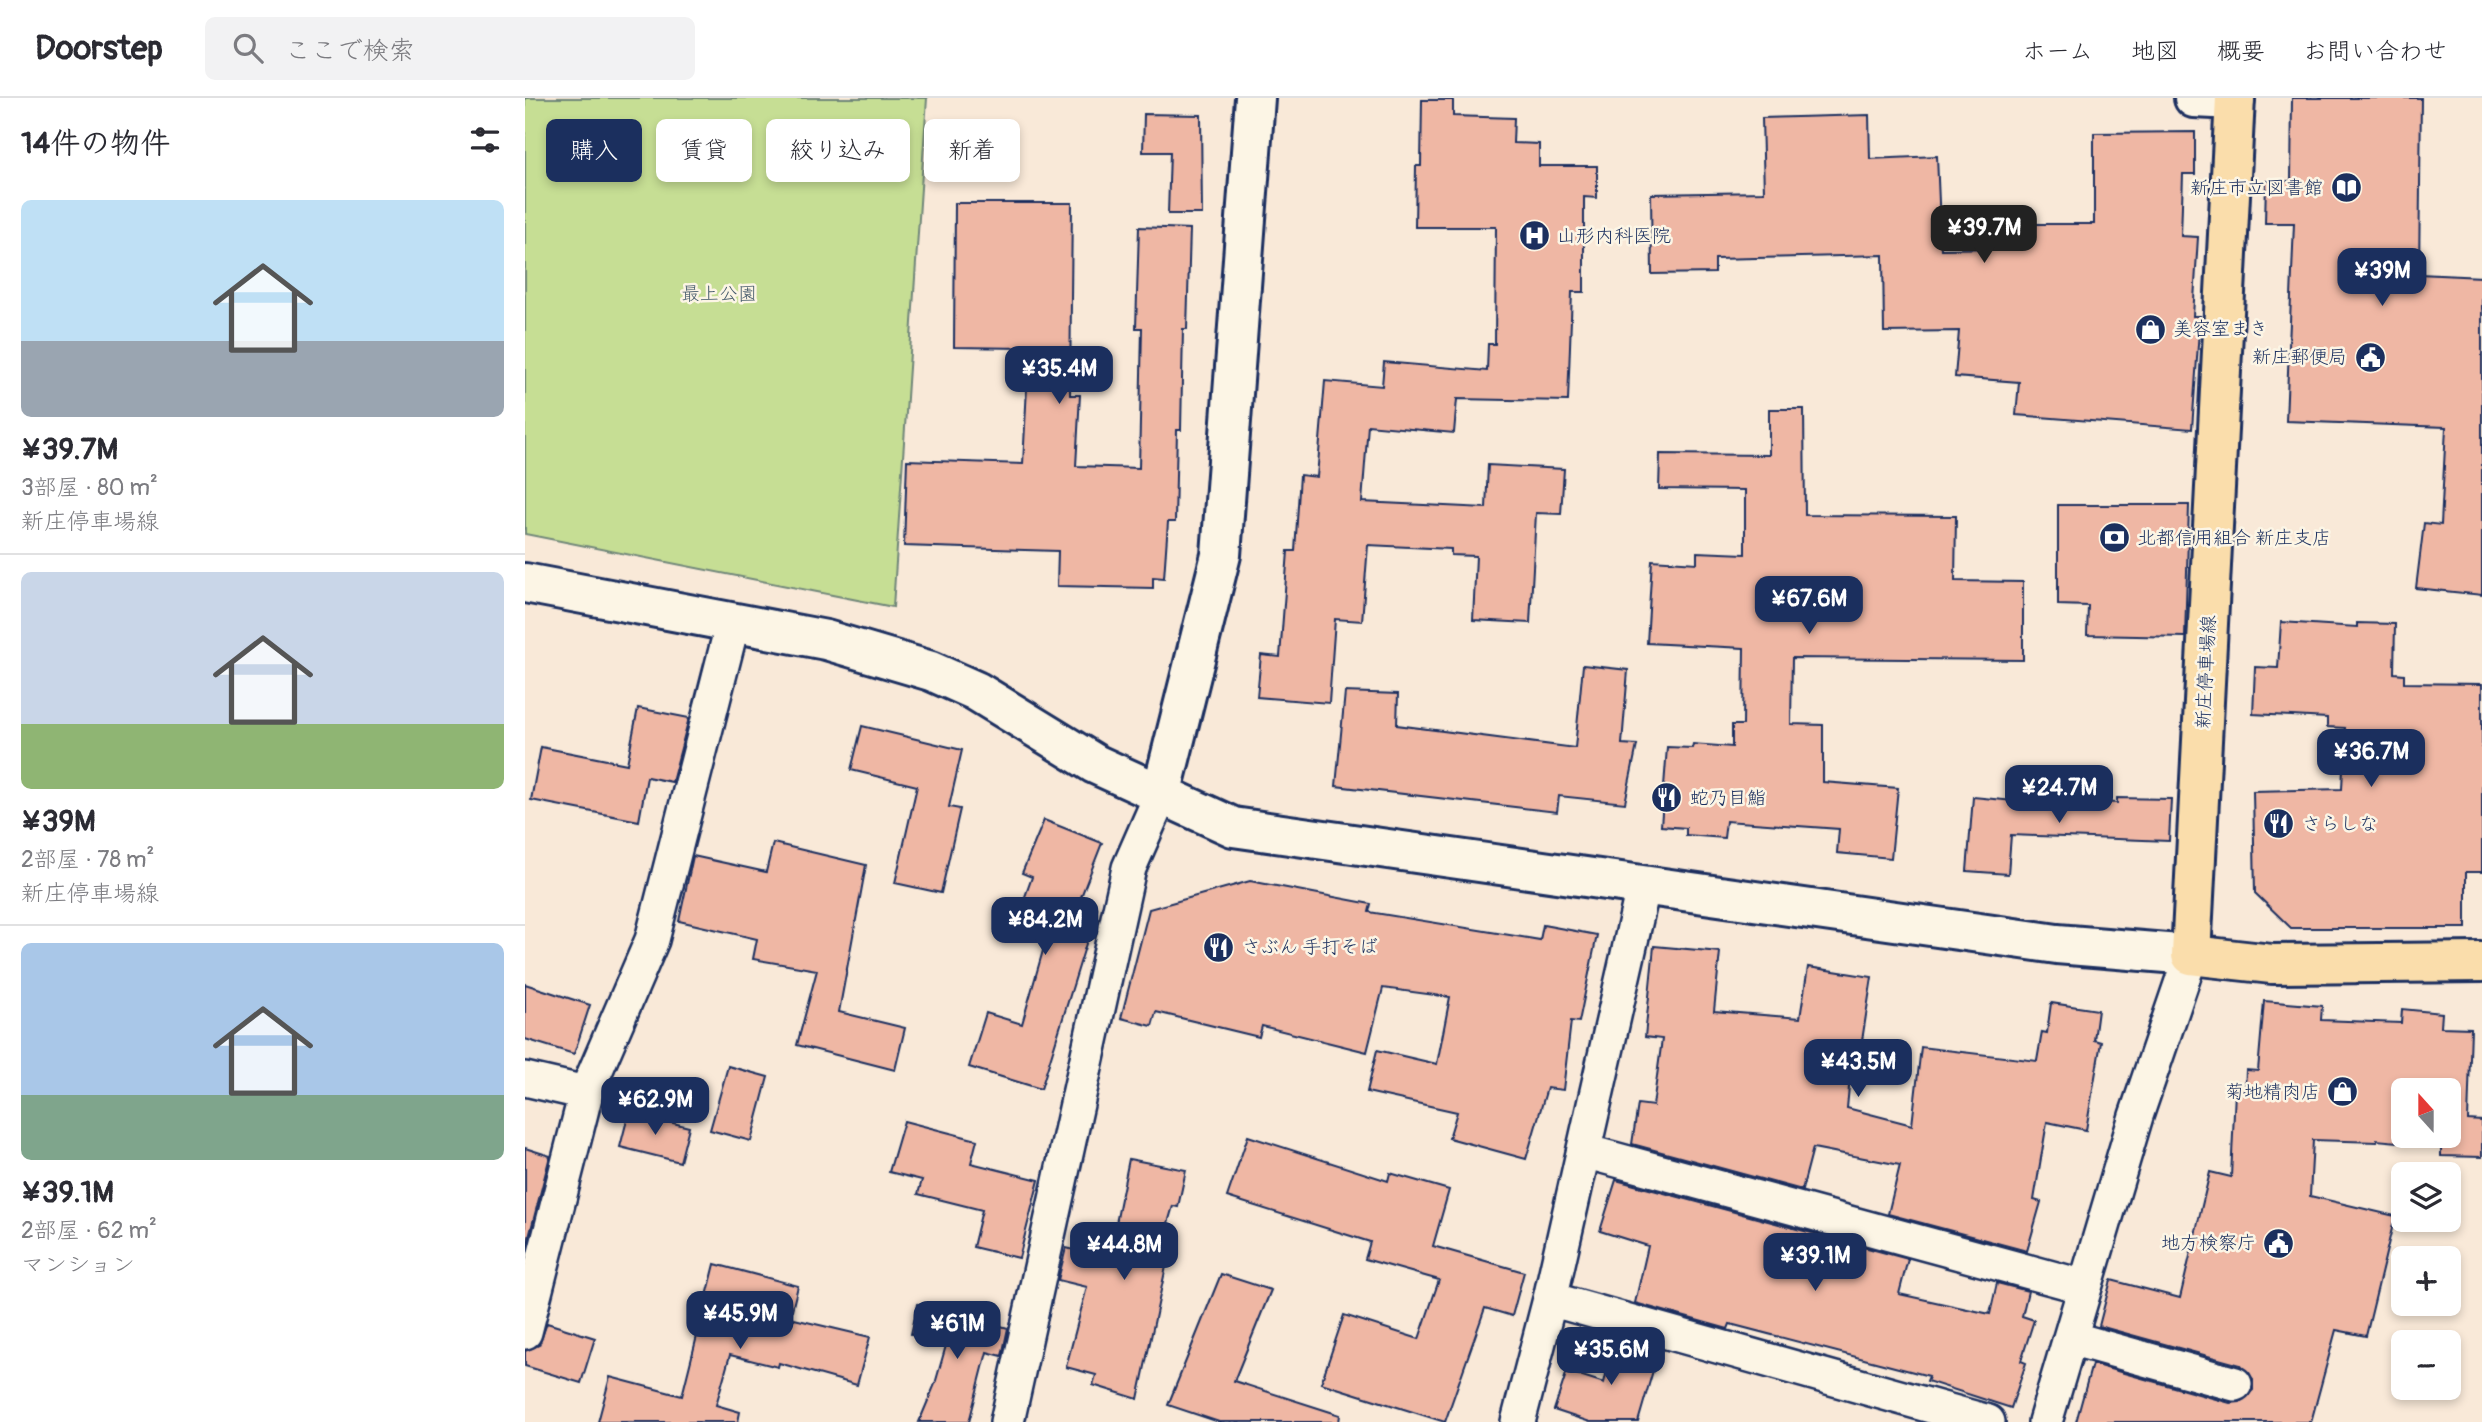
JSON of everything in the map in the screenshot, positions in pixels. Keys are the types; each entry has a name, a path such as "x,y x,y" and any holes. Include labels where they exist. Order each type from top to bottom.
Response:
{"main road":[{"name":"新庄停車場線","path":"2192,955 2235,99"},
{"path":"2192,955 2271,964 2482,962"}],"street":[{"path":"1007,1422 1129,869 1161,796 1221,555 1255,98"},
{"path":"2194,98 2235,99"},
{"path":"525,583 826,640 931,671 976,691 1095,764 1233,827 1643,888 2057,944 2192,955 2136,1116 2045,1422"},
{"path":"525,1332 586,1093 652,940 733,622"},
{"path":"1518,1422 1550,1299 1643,888"},
{"path":"525,1079 586,1093"},
{"path":"1584,1152 2085,1287"},
{"path":"1550,1299 1988,1422"},
{"path":"2070,1338 2235,1384"}],"green space":[{"name":"最上公園","path":"525,98 927,98 893,607 525,534"}],"building":[{"path":"2292,98 2421,98 2419,274 2482,277 2482,595 2416,588 2424,523 2441,525 2446,427 2286,421 2294,223 2265,223 2266,181 2291,181"},
{"path":"1422,100 1453,100 1453,116 1514,118 1513,143 1539,144 1539,166 1597,166 1597,198 1584,197 1584,292 1572,292 1568,401 1457,399 1454,433 1368,425 1362,502 1486,508 1488,465 1564,469 1561,514 1536,513 1530,623 1473,620 1476,556 1451,555 1451,549 1368,545 1362,621 1335,619 1329,703 1257,697 1261,655 1280,657 1288,551 1295,551 1300,475 1317,477 1325,381 1382,386 1384,362 1487,371 1488,344 1495,344 1496,227 1415,227 1416,166 1421,166"},
{"path":"1144,114 1201,115 1202,214 1168,214 1170,152 1143,152"},
{"path":"1869,115 1870,159 1937,156 1941,249 2002,248 2002,224 2094,224 2094,133 2195,132 2195,174 2183,174 2181,236 2198,237 2193,316 2200,316 2192,429 2016,415 2019,382 1955,377 1959,331 1884,332 1883,255 1715,259 1715,273 1652,274 1651,194 1764,192 1762,118"},
{"path":"955,203 1072,203 1070,395 1080,395 1076,466 1139,468 1142,328 1136,328 1139,227 1190,229 1187,329 1183,329 1181,430 1177,430 1175,522 1168,522 1164,578 1153,577 1153,588 1057,586 1058,551 904,546 907,460 1023,464 1029,348 954,347"},
{"path":"1769,409 1804,409 1805,515 1956,516 1955,581 2023,582 2023,660 1792,658 1791,724 1823,725 1823,782 1898,788 1891,858 1837,853 1839,829 1726,821 1724,838 1686,835 1686,828 1661,826 1667,747 1692,748 1693,744 1732,747 1732,725 1743,725 1744,648 1647,643 1652,560 1697,563 1697,552 1745,554 1745,490 1659,489 1660,454 1769,455"},
{"path":"2058,505 2189,505 2185,637 2087,635 2088,606 2058,605"},
{"path":"2281,622 2357,627 2357,623 2395,624 2394,673 2404,674 2404,683 2482,684 2482,872 2466,872 2466,928 2291,928 2255,893 2253,791 2342,789 2345,728 2327,727 2327,718 2253,714 2255,667 2278,668"},
{"path":"1583,665 1628,670 1622,744 1637,745 1625,803 1559,796 1557,812 1336,786 1345,692 1398,694 1397,725 1575,748"},
{"path":"638,708 689,718 672,782 647,777 639,821 531,800 541,747 627,764"},
{"path":"862,726 962,750 949,807 960,809 941,893 895,883 917,786 851,770"},
{"path":"1973,797 2024,802 2024,798 2117,803 2117,798 2171,799 2169,841 2011,835 2008,874 1967,871"},
{"path":"1044,820 1102,843 1079,902 1097,908 1041,1089 969,1067 986,1013 1022,1024 1048,933 1016,922 1032,877 1022,873"},
{"path":"773,843 866,865 839,1012 905,1028 895,1070 797,1045 817,970 753,959 757,939 679,921 693,856 766,872"},
{"path":"1250,881 1371,904 1369,912 1540,940 1543,925 1597,935 1579,1022 1571,1021 1563,1090 1547,1088 1526,1159 1449,1138 1457,1112 1367,1092 1377,1050 1437,1064 1450,997 1383,988 1367,1052 1262,1026 1259,1037 1156,1012 1152,1026 1121,1018 1149,909"},
{"path":"1654,946 1720,952 1714,1011 1800,1018 1808,967 1872,977 1861,1047 1853,1045 1847,1108 1912,1125 1921,1047 2037,1061 2042,1032 2047,1033 2051,1003 2098,1010 2094,1040 2101,1042 2086,1130 2047,1122 2034,1200 2041,1202 2027,1251 1888,1214 1900,1165 1813,1148 1802,1190 1632,1144 1638,1104 1653,1106 1662,1039 1645,1037"},
{"path":"525,984 590,1005 574,1054 525,1039"},
{"path":"2264,1001 2322,1006 2321,1020 2401,1023 2402,1009 2442,1013 2441,1027 2471,1028 2468,1120 2482,1121 2482,1157 2441,1156 2441,1148 2461,1148 2461,1078 2391,1078 2391,1141 2313,1140 2310,1196 2391,1215 2391,1232 2366,1336 2336,1330 2311,1422 2076,1422 2092,1364 2230,1403 2240,1402 2253,1390 2253,1379 2240,1365 2099,1326 2111,1280 2180,1298 2210,1172 2231,1177 2235,1091 2245,1091 2246,1070 2258,1071"},
{"path":"728,1066 768,1077 751,1141 710,1130"},
{"path":"629,1112 689,1127 680,1162 620,1147"},
{"path":"904,1121 977,1140 971,1163 1039,1180 1019,1258 973,1247 982,1210 918,1194 922,1180 889,1172"},
{"path":"1248,1136 1388,1181 1390,1173 1449,1190 1433,1246 1524,1272 1512,1316 1485,1308 1445,1422 1321,1383 1344,1315 1419,1339 1439,1280 1365,1259 1370,1242 1227,1197"},
{"path":"525,1148 550,1156 527,1245 525,1245"},
{"path":"1129,1159 1186,1170 1178,1207 1173,1206 1159,1254 1168,1257 1138,1399 1093,1385 1096,1375 1066,1367 1087,1287 1058,1280 1066,1248 1109,1258"},
{"path":"1616,1180 1908,1259 1899,1294 1990,1314 1997,1283 2028,1291 2022,1316 2034,1320 2021,1361 2026,1363 2011,1408 1927,1381 1929,1376 1730,1324 1728,1329 1635,1303 1648,1246 1600,1231"},
{"path":"715,1264 798,1286 790,1318 870,1337 857,1385 779,1363 778,1367 730,1355 716,1405 740,1412 738,1422 598,1422 610,1377 682,1396"},
{"path":"1221,1274 1271,1290 1234,1381 1340,1415 1339,1422 1219,1422 1168,1405"},
{"path":"918,1304 1008,1328 1002,1356 987,1352 969,1422 919,1422 935,1384 947,1342 911,1334"},
{"path":"547,1323 595,1338 581,1383 525,1366 525,1351 539,1345"},
{"path":"1615,1337 1659,1350 1638,1422 1590,1422 1554,1410 1567,1371 1604,1383"}],"place":[{"name":"新庄市立図書館","path":"2346,188"},
{"name":"山形内科医院","path":"1534,236"},
{"name":"美容室まき","path":"2150,329"},
{"name":"新庄郵便局","path":"2370,357"},
{"name":"北都信用組合 新庄支店","path":"2114,538"},
{"name":"蛇乃目鮨","path":"1667,798"},
{"name":"さらしな","path":"2279,824"},
{"name":"さぶん 手打そば","path":"1219,947"},
{"name":"菊地精肉店","path":"2343,1092"},
{"name":"地方検察庁","path":"2279,1243"}]}
